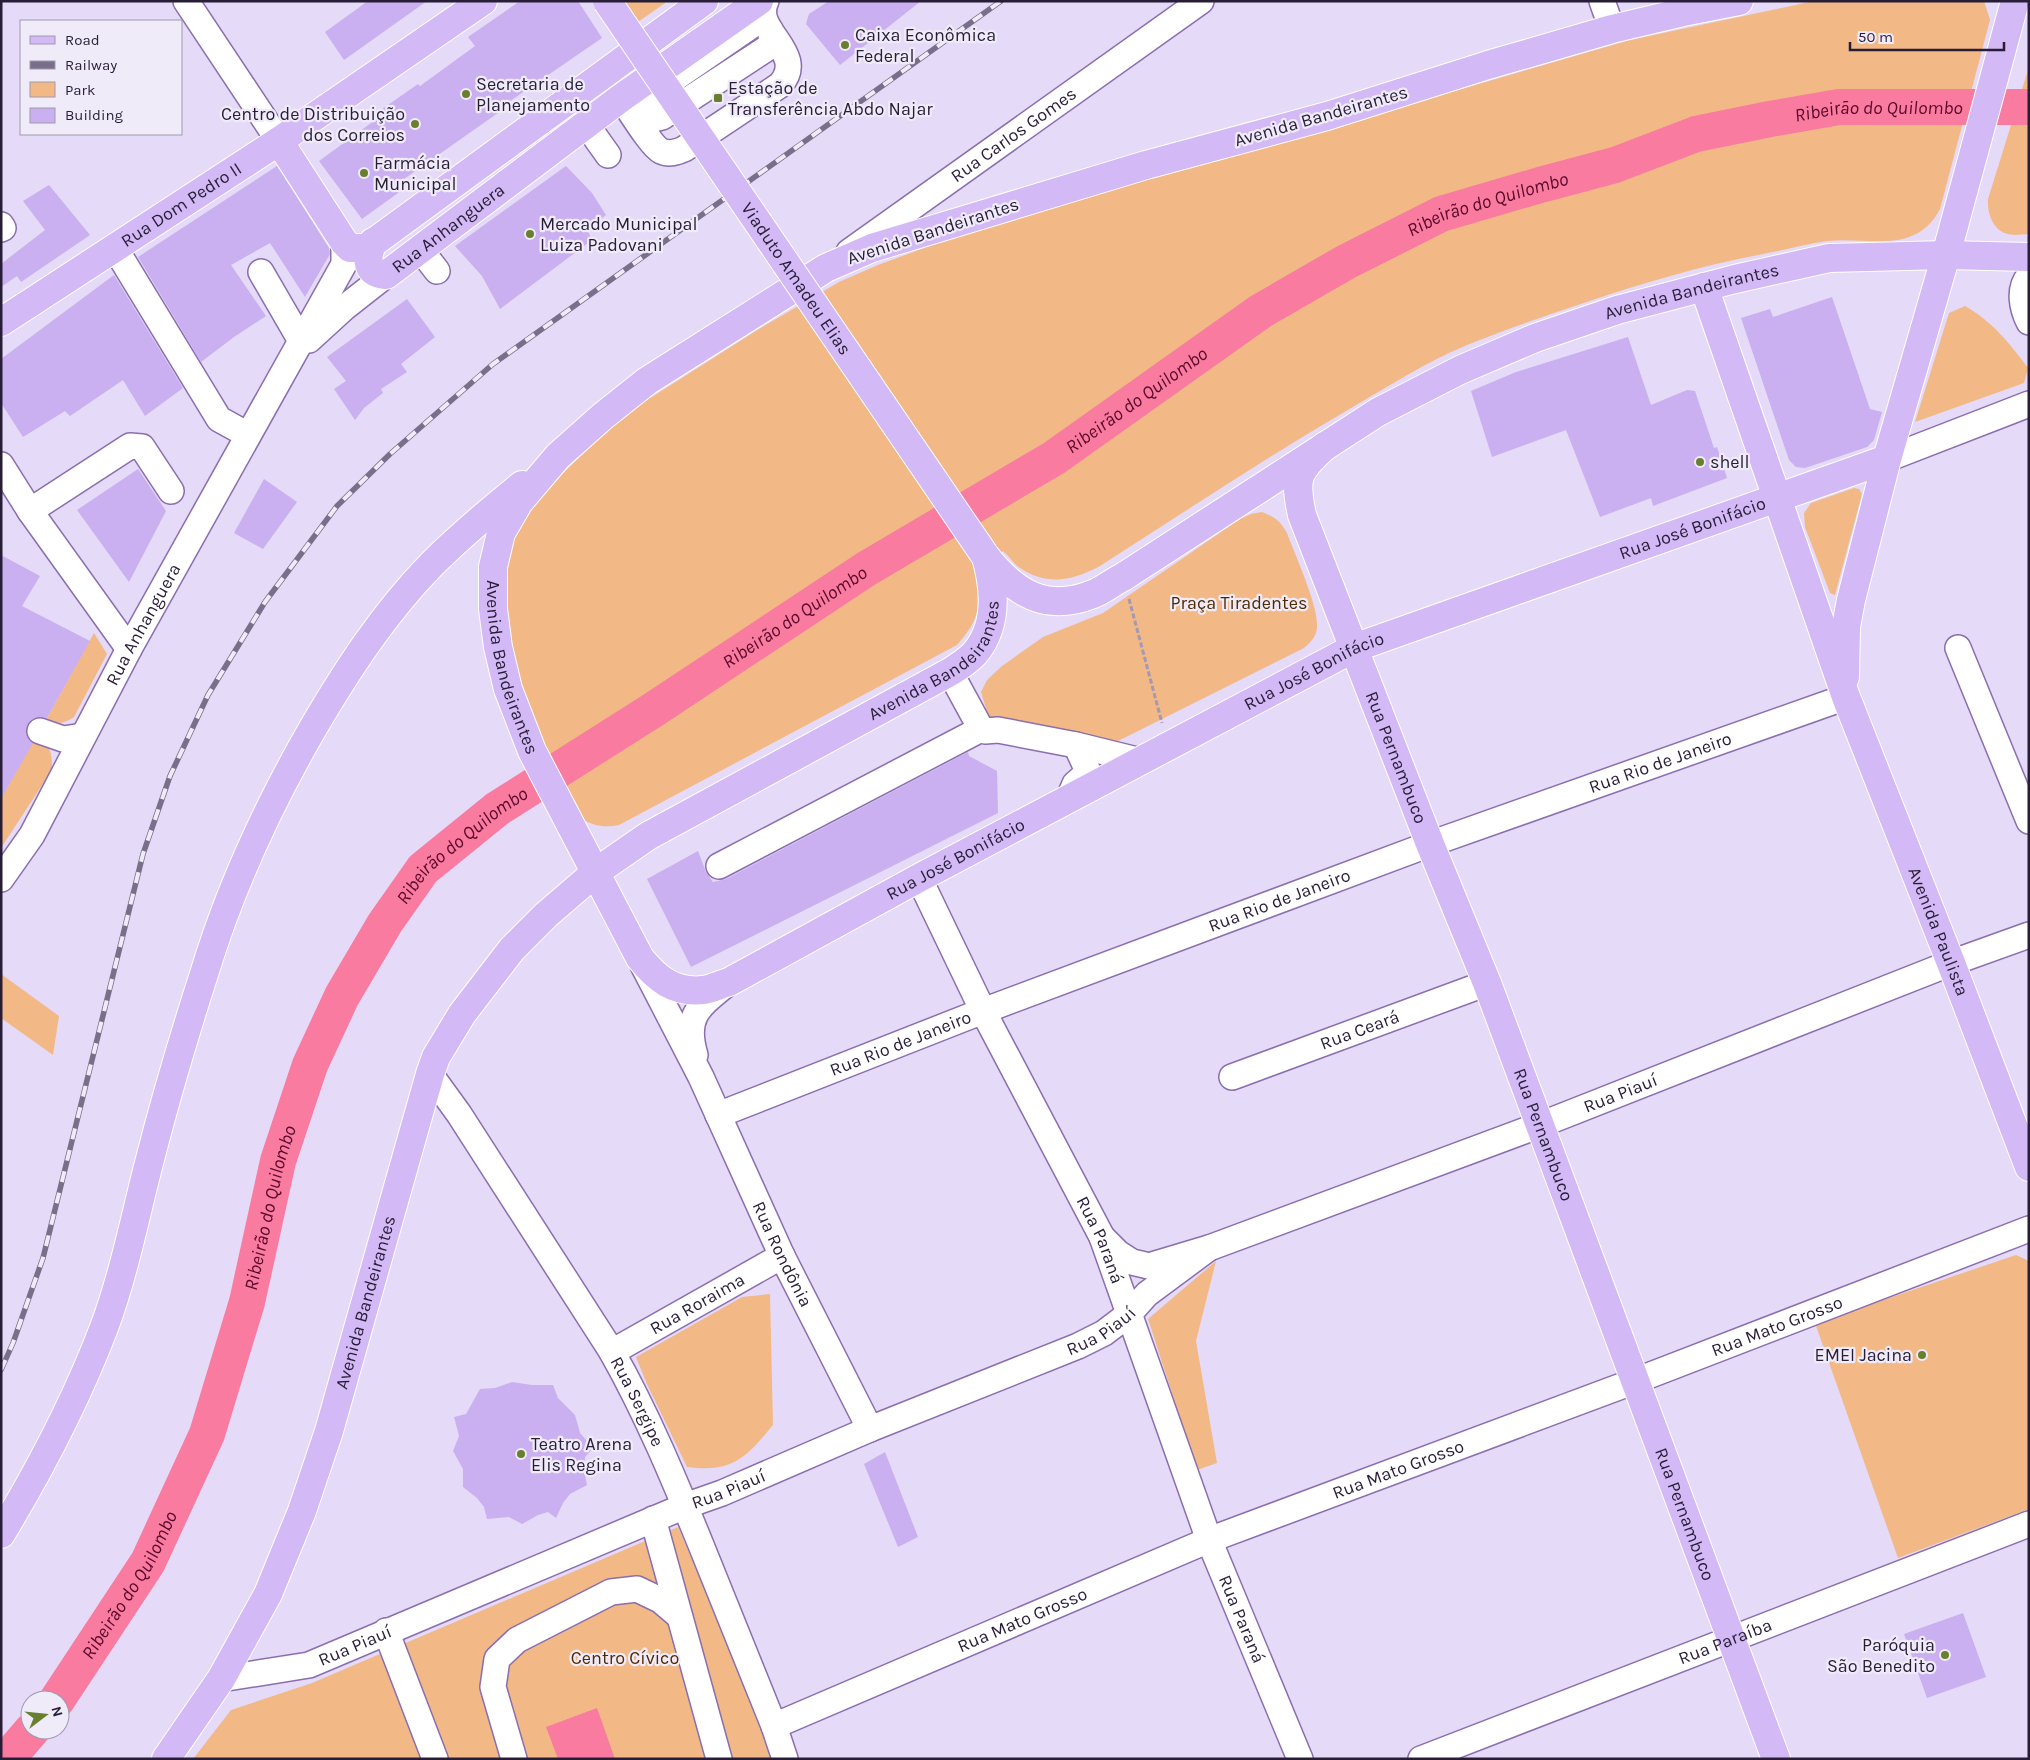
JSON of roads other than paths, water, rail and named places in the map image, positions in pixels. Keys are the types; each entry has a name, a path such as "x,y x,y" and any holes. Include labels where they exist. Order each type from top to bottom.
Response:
{"main road":[{"name":"Rua Dom Pedro II","path":"1,322 279,142 483,1"},
{"name":"Viaduto Amadeu Elias","path":"607,1 985,556"},
{"name":"Rua Anhanguera","path":"344,242 350,248 359,250 366,248 704,1"},
{"name":"Avenida Bandeirantes","path":"596,872 532,751 508,689 498,647 493,609 493,567 501,533 519,502 558,456 647,381 826,268 872,248 1146,165 1327,116 1488,65 1612,29 1696,6 1740,1"},
{"name":"Avenida Paulista","path":"1846,697 1846,628 1851,600 1887,458 1946,255 2015,1"},
{"name":"Rua Anhanguera","path":"386,275 586,124 627,107 763,2"},
{"path":"604,73 627,107"},
{"path":"279,142 344,242"},
{"path":"373,242 368,261 372,269 378,274 386,275"},
{"name":"Avenida Bandeirantes","path":"985,556 1002,577 1029,595 1054,601 1081,598 1094,593 1123,576 1378,412 1460,370 1527,341 1617,310 1704,287 1829,258 1946,255 2029,257"},
{"path":"1894,256 1913,269 1922,279 1927,290 1930,310"},
{"name":"Avenida Paulista","path":"1704,287 1846,697 1952,964 2029,1167"},
{"name":"Avenida Bandeirantes","path":"1302,515 1298,496 1299,476 1308,460 1325,446"},
{"path":"1,1534 60,1432 106,1322 126,1253 149,1161 204,971 228,903 258,831 286,775 364,646 396,604 432,564 475,523 558,456"},
{"name":"Rua José Bonifácio","path":"640,958 656,977 672,986 686,990 704,990 729,982 918,878 1354,648 1887,458"},
{"name":"Avenida Bandeirantes","path":"1243,500 1256,495 1274,492 1291,500 1302,515"},
{"name":"Rua Pernambuco","path":"1302,515 1486,984 1776,1759"},
{"name":"Avenida Bandeirantes","path":"166,1759 221,1679 268,1594 302,1511 329,1431 430,1074 436,1057 462,1014 512,949 596,872 648,836 950,672 974,654 992,621 993,581 985,556"},
{"path":"621,923 616,901 619,877 633,853 648,836"},
{"name":"Rua Rondônia","path":"596,872 640,958"},
{"path":"546,916 572,904 586,902 607,909 621,923"}],"street":[{"path":"186,1 279,142"},
{"name":"Rua Carlos Gomes","path":"826,268 1201,1"},
{"path":"1602,1 1612,29"},
{"path":"627,107 647,121 662,117 769,47 772,39 765,18 763,2"},
{"path":"627,107 660,150 667,153 684,149 780,85 786,79 788,62 786,53 770,30"},
{"path":"586,124 608,155"},
{"name":"Rua Anhanguera","path":"1,879 32,835 128,649 344,264 344,242"},
{"path":"115,248 219,419 248,435"},
{"path":"420,249 437,272"},
{"path":"261,272 301,341"},
{"name":"Rua Anhanguera","path":"285,369 315,334 386,275"},
{"path":"2029,276 2022,292 2022,309 2029,322"},
{"name":"Rua José Bonifácio","path":"1887,458 2029,404"},
{"path":"30,511 130,446 142,447 171,491"},
{"path":"1,465 30,511 128,649"},
{"path":"1958,648 2029,821"},
{"path":"950,672 981,729 985,731 998,730 1076,745 1141,761"},
{"name":"Rua Rio de Janeiro","path":"718,1115 983,1011 1430,844 1846,697"},
{"path":"720,866 981,729"},
{"path":"66,768 64,755 44,733 63,739 83,736"},
{"path":"1069,798 1075,784 1083,777 1087,769 1076,745"},
{"name":"Rua Paraná","path":"918,878 983,1011 1102,1237 1209,1540 1300,1759"},
{"name":"Rua Piauí","path":"1102,1237 1118,1253 1132,1262 1149,1266 1209,1248 1540,1126 2029,935"},
{"name":"Rua Rondônia","path":"640,958 701,1077 782,1256 870,1430"},
{"name":"Rua Rondônia","path":"701,1077 690,1040 691,1026 697,1010 729,982"},
{"name":"Rua Ceará","path":"1232,1077 1486,984"},
{"name":"Rua Sergipe","path":"430,1074 459,1114 612,1352 634,1390 685,1506 774,1726 785,1759"},
{"name":"Rua Mato Grosso","path":"774,1726 1209,1540 2029,1229"},
{"name":"Rua Piauí","path":"221,1679 309,1665 653,1519 722,1493 870,1430 1078,1346 1104,1333 1128,1314 1147,1294 1209,1248"},
{"name":"Rua Roraima","path":"612,1352 782,1256"},
{"path":"653,1519 719,1759"},
{"name":"Rua Paraíba","path":"1421,1759 2029,1524"},
{"path":"514,1759 493,1687 497,1659 517,1640 611,1592 637,1589 660,1600 679,1616"},
{"path":"386,1631 435,1759"}],"waterway":[{"name":"Ribeirão do Quilombo","path":"64,1690 148,1562 207,1434 247,1302 278,1161 310,1065 342,996 385,923 423,869 497,809 653,710 866,569 1054,458 1261,311 1346,262 1441,214 1615,165 1696,134 1770,119 1839,107 2029,107"},
{"name":"Ribeirão do Quilombo","path":"7,1759 23,1740"}],"railway":[{"path":"1,1370 13,1343 43,1258 143,854 170,776 208,695 265,602 337,506 390,454 493,364 1001,1"}],"place":[{"name":"Caixa Econômica Federal","path":"845,45"},
{"name":"Secretaria de Planejamento","path":"466,94"},
{"name":"Estação de Transferência Abdo Najar","path":"718,98"},
{"name":"Centro de Distribuição dos Correios","path":"415,124"},
{"name":"Farmácia Municipal","path":"364,173"},
{"name":"Mercado Municipal Luiza Padovani","path":"530,234"},
{"name":"shell","path":"1700,462"},
{"name":"EMEI Jacina","path":"1922,1355"},
{"name":"Teatro Arena Elis Regina","path":"521,1454"},
{"name":"Paróquia São Benedito","path":"1945,1655"}],"park label":[{"name":"Praça Tiradentes","path":"1239,603"},
{"name":"Centro Cívico","path":"625,1658"}]}
